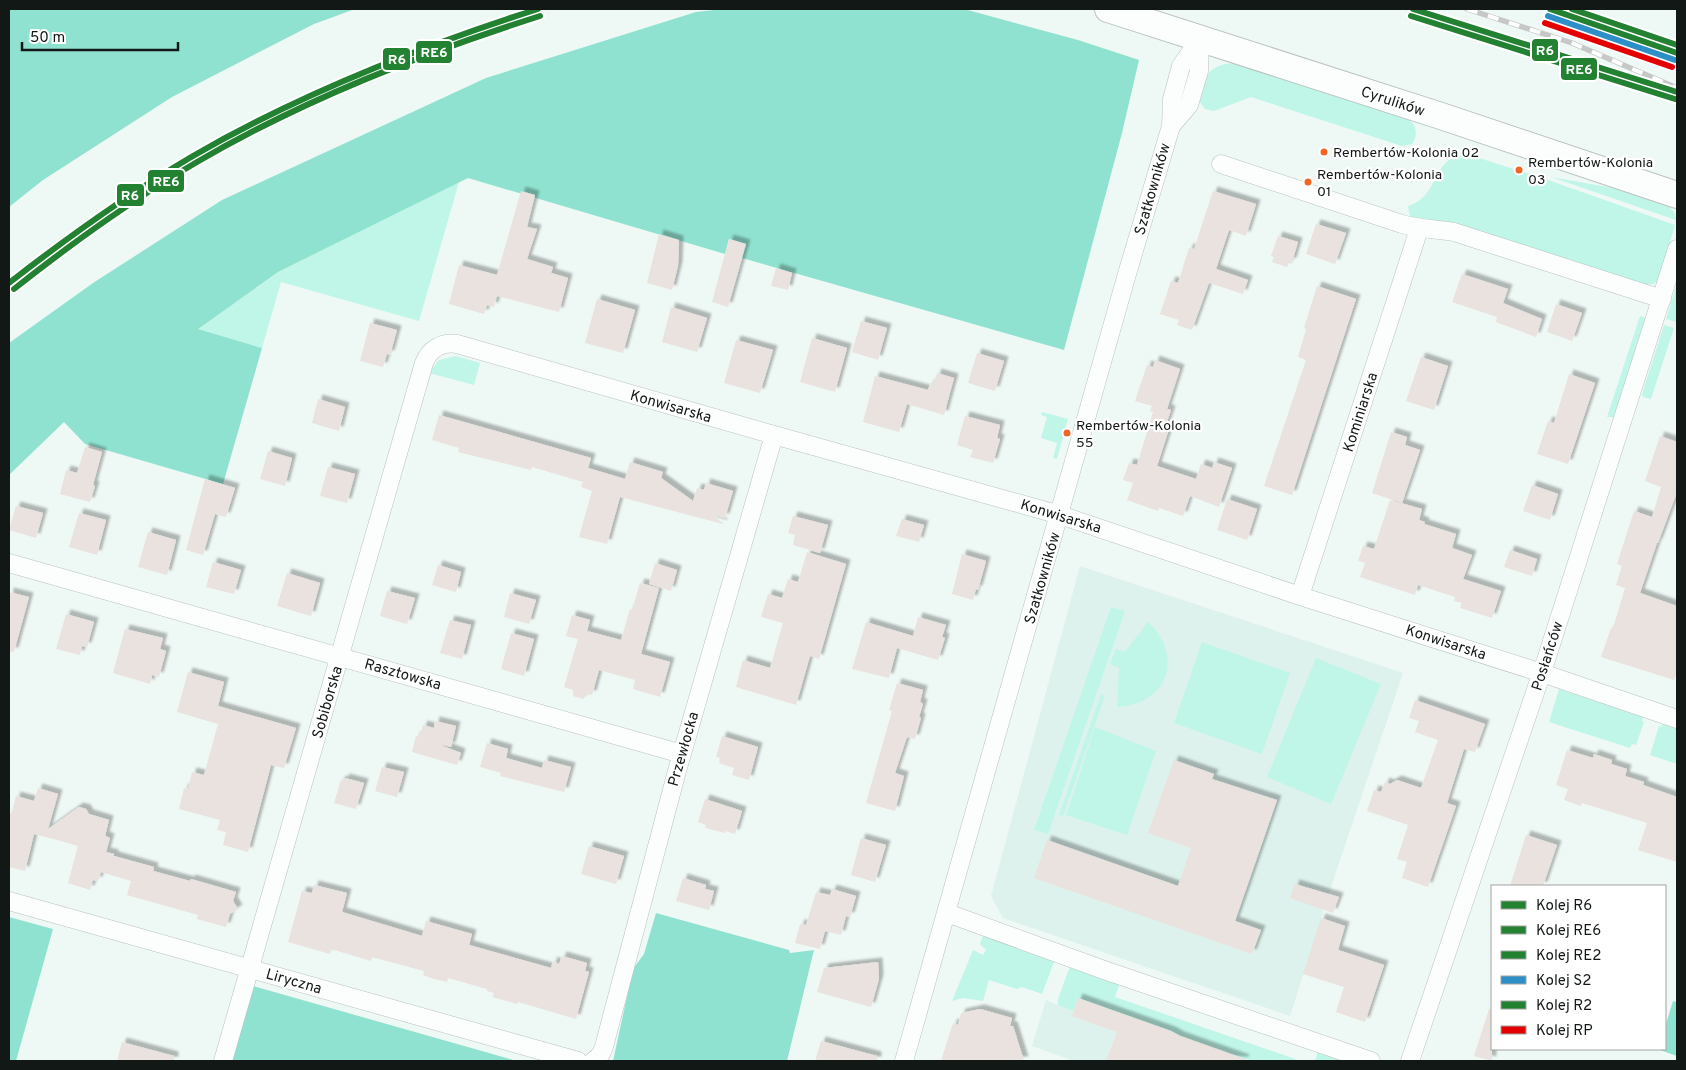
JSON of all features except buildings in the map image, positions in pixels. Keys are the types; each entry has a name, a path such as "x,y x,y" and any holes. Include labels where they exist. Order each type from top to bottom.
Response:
{"main road":[{"name":"Cyrulików","path":"1108,9 1441,116 1677,195"}],"street":[{"name":"Szatkowników","path":"904,1061 1171,126 1172,99 1181,66 1200,39"},
{"path":"1221,164 1419,229 1454,232 1662,299"},
{"name":"Kominiarska","path":"1300,596 1419,229"},
{"name":"Posłańców","path":"1410,1061 1542,673 1677,249"},
{"name":"Konwisarska","path":"437,347 448,343 457,344 774,435 1060,514 1300,596 1677,718"},
{"name":"Sobiborska","path":"224,1061 249,968 424,363 437,347"},
{"name":"Przewłocka","path":"593,1061 602,1052 606,1039 631,939 682,754 774,435"},
{"name":"Rasztowska","path":"9,563 682,754"},
{"name":"Liryczna","path":"9,901 578,1061"},
{"path":"947,913 1104,970 1371,1061"}],"shaded area":[{"path":"1080,566 1403,673 1290,1016 1003,918 991,896"},
{"path":"1078,998 1251,1061 1074,1061 1032,1046 1046,1000 1073,1011"}],"green space":[{"path":"9,9 355,9 314,24 172,97 43,180 9,207"},
{"path":"723,9 964,9 1078,40 1139,60 1122,133 1064,350 742,258 745,244 729,239 725,254 468,178 278,272 198,329 262,348 223,484 85,444 64,422 9,475 9,343 93,283 222,200 486,78 696,12"},
{"path":"1235,63 1406,118 1414,126 1416,133 1414,140 1412,144 1402,146 1251,97 1214,111 1205,109 1199,101 1209,73 1218,66"},
{"path":"1470,155 1551,181 1675,225 1658,281 1653,284 1642,285 1452,223 1410,217 1408,206 1419,201 1426,194 1448,161 1457,156"},
{"path":"1551,177 1619,189 1667,204 1674,212 1676,220"},
{"path":"459,182 419,321 281,282 262,348 197,329 278,272"},
{"path":"1677,283 1677,318 1676,322 1666,319"},
{"path":"1640,316 1646,318 1614,417 1607,417"},
{"path":"1664,325 1674,328 1651,399 1643,397 1642,394"},
{"path":"456,356 480,363 474,385 429,373 439,360"},
{"path":"1042,412 1068,419 1057,459 1053,458 1057,443 1041,438 1047,417 1041,415"},
{"path":"1111,607 1125,611 1048,834 1034,830"},
{"path":"1148,622 1159,636 1166,650 1168,664 1165,677 1159,688 1148,698 1134,704 1117,707 1119,668 1110,664 1116,649 1125,652"},
{"path":"1202,642 1290,673 1262,754 1174,723"},
{"path":"1316,658 1381,684 1331,804 1267,777"},
{"path":"1559,689 1643,717 1642,721 1644,722 1636,745 1632,744 1630,748 1549,722"},
{"path":"1101,694 1105,696 1063,816 1059,815"},
{"path":"1663,723 1677,728 1677,764 1650,755 1659,726 1661,727"},
{"path":"1095,727 1156,751 1127,835 1066,815"},
{"path":"656,913 789,950 790,953 814,950 787,1061 613,1061 633,969 644,954"},
{"path":"9,917 53,929 16,1061 9,1061"},
{"path":"983,935 1052,959 1054,962 1042,994 1022,987 1017,989 989,980 983,1001 963,998 952,1001 973,950 983,955 986,950 980,944"},
{"path":"1074,966 1120,982 1115,997 1301,1061 1251,1061 1078,998 1073,1011 1058,1005 1058,999 1069,969"},
{"path":"253,986 517,1061 232,1061"},
{"path":"1673,1001 1677,1002 1677,1056 1660,1050 1666,1050 1666,1024"},
{"path":"1318,1052 1345,1061 1315,1061"}],"railway":[{"path":"1467,9 1572,43 1677,88"}],"rail line":[{"name":"R6","path":"9,283 122,201 169,170 234,133 362,73 449,39 538,9"},
{"name":"R6","path":"1413,9 1677,92"},
{"name":"RE2","path":"1550,9 1677,53"},
{"name":"R2","path":"1572,9 1677,45"},
{"name":"RE6","path":"14,289 126,207 173,176 238,139 322,98 408,62 540,16"},
{"name":"RE6","path":"1411,16 1675,99"},
{"name":"S2","path":"1548,16 1675,60"},
{"name":"RP","path":"1545,23 1672,67"}],"place":[{"name":"Rembertów-Kolonia 02","path":"1324,152"},
{"name":"Rembertów-Kolonia 03","path":"1519,170"},
{"name":"Rembertów-Kolonia 01","path":"1308,182"},
{"name":"Rembertów-Kolonia 55","path":"1067,433"}]}
